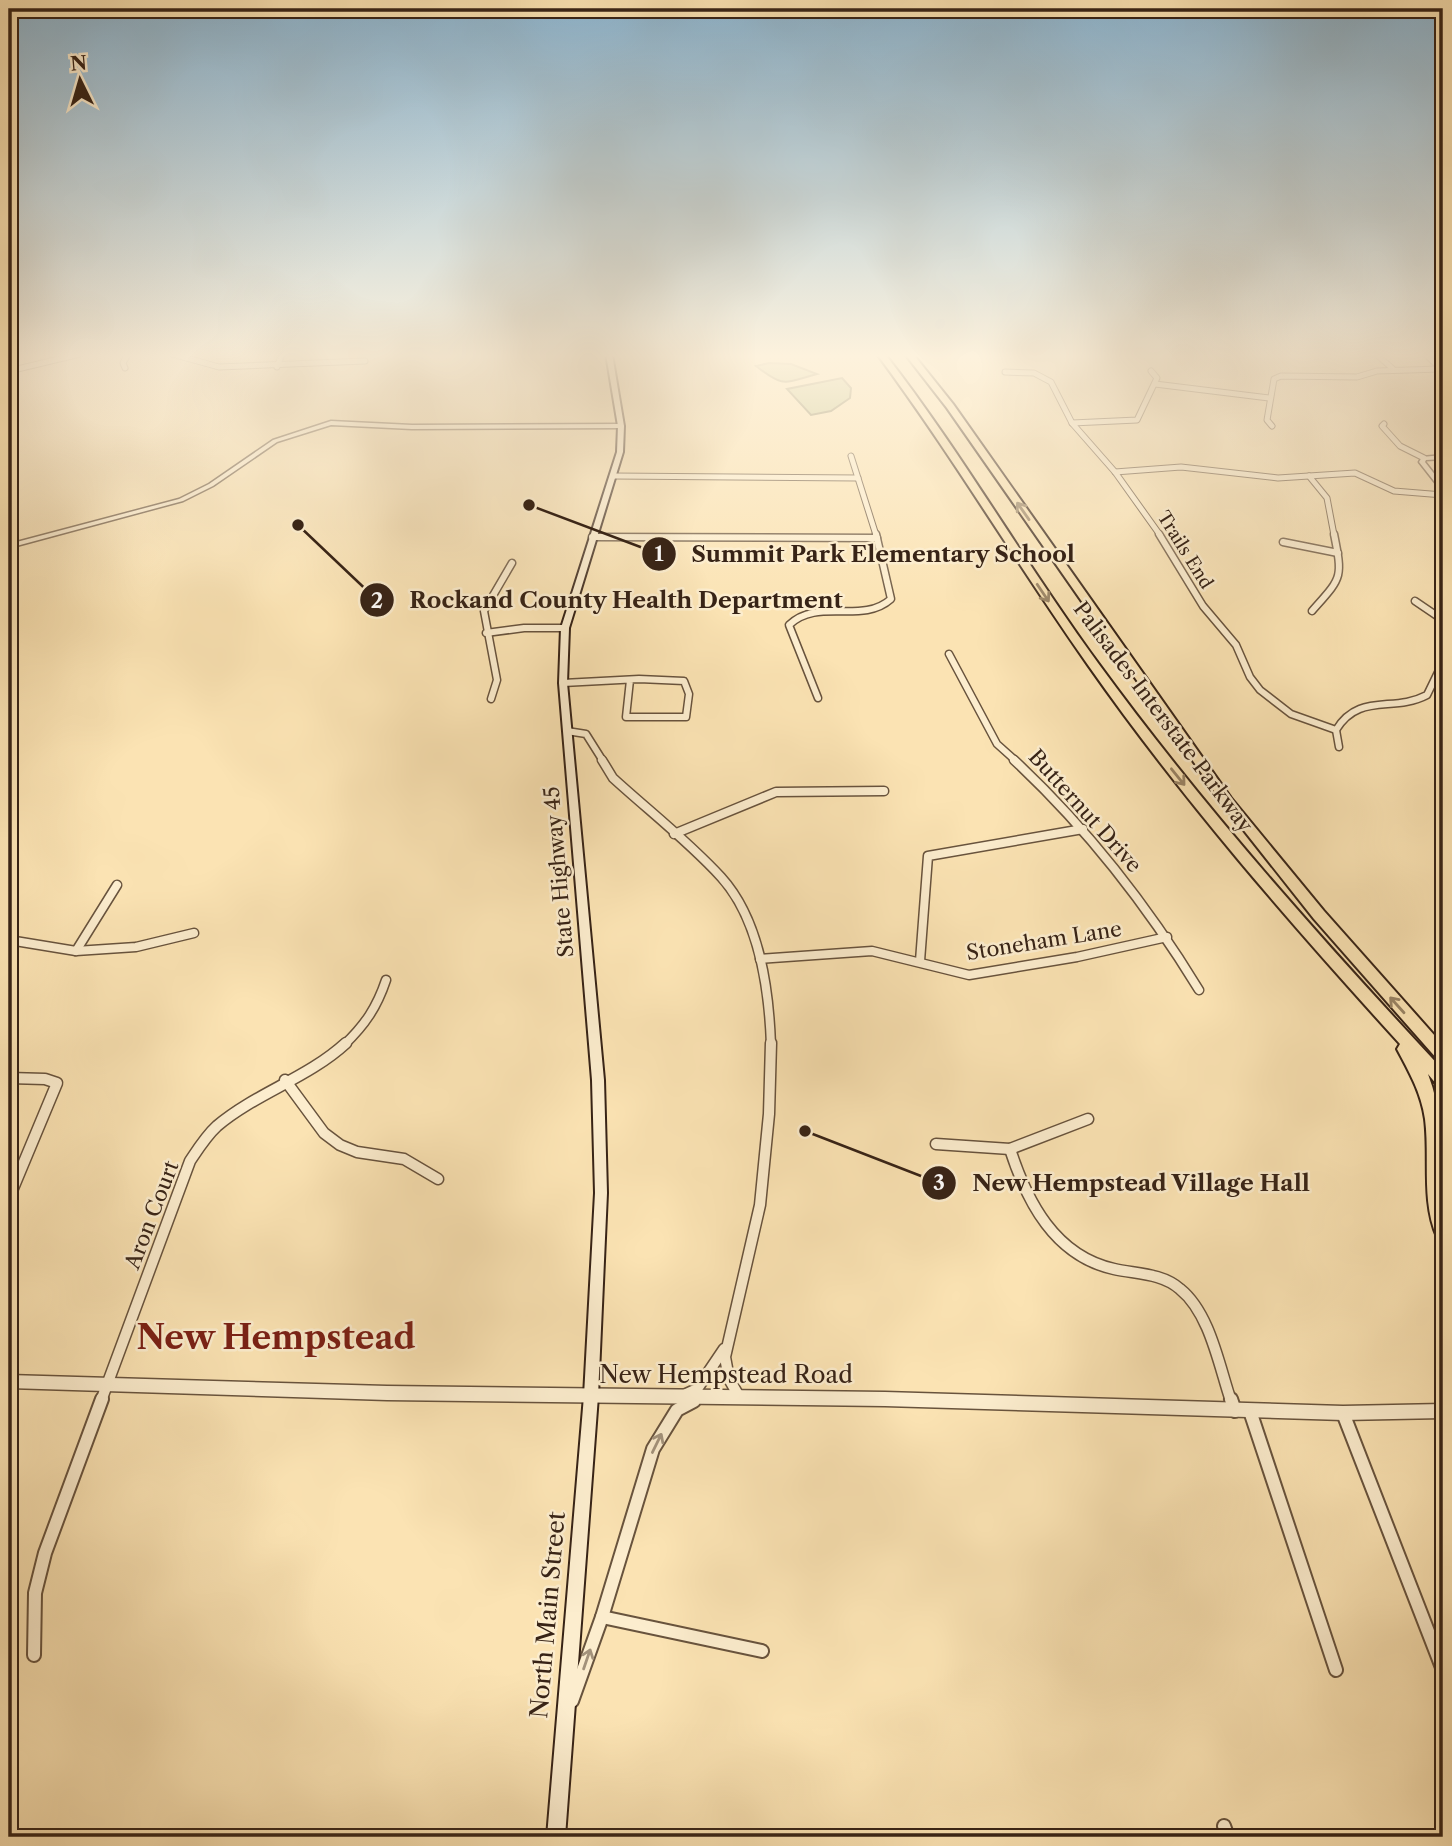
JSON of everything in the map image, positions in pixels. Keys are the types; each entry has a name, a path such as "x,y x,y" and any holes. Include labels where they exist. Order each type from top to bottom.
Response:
{"highway":[{"name":"Palisades Interstate Parkway","path":"940,440 1117,697 1218,826 1329,955 1443,1080"},
{"name":"Palisades Interstate Parkway","path":"974,440 1234,810 1327,925 1443,1055"},
{"path":"1329,955 1398,1040 1423,1080 1436,1126 1438,1202 1443,1230"}],"main road":[{"name":"State Highway 45","path":"591,1396 601,1193 601,1135 567,731 565,628 614,475 622,440"},
{"name":"North Main Street","path":"556,1837 591,1396"}],"street":[{"path":"9,546 181,500 211,485 268,445 281,440"},
{"name":"Trails End","path":"1086,440 1149,517 1203,606 1236,645 1247,672 1271,701 1308,722 1336,730"},
{"path":"1395,440 1400,446 1424,458 1443,457"},
{"path":"818,698 789,625 799,615 808,613 874,610 888,604 892,593 851,456"},
{"path":"1424,458 1422,462 1443,489"},
{"path":"1115,472 1181,467 1250,477 1354,472 1394,491 1443,495"},
{"path":"614,475 858,478"},
{"path":"1309,476 1327,498 1341,568 1338,581 1312,611"},
{"path":"592,537 877,538"},
{"path":"1283,542 1338,553"},
{"path":"491,699 497,680 486,633 484,611 506,578 512,563"},
{"path":"1415,601 1443,620"},
{"path":"486,633 524,628 565,628"},
{"name":"Butternut Drive","path":"950,654 997,744 1027,770 1083,829 1167,937 1199,990"},
{"path":"1339,747 1336,730 1340,719 1356,708 1420,699 1433,689 1443,662"},
{"path":"564,683 630,680 684,681 690,694 687,717 626,717 630,680"},
{"path":"567,731 582,731 586,734 613,778 709,865 735,896 754,936 760,959 772,1037 772,1089 755,1235 728,1340 725,1371 731,1387 740,1398"},
{"path":"674,834 776,792 884,791"},
{"path":"920,961 928,856 1083,829"},
{"path":"76,951 117,885"},
{"path":"9,940 76,951 136,947 194,933"},
{"name":"Stoneham Lane","path":"760,959 872,951 969,975 1077,957 1167,937"},
{"name":"Aron Court","path":"34,1655 36,1593 45,1553 190,1161 215,1128 285,1080 330,1055 371,1020 382,1001 386,980"},
{"path":"9,1078 45,1079 57,1083 9,1198"},
{"path":"285,1080 324,1133 341,1145 357,1152 404,1159 438,1179"},
{"path":"936,1144 1010,1149 1088,1119"},
{"path":"1010,1149 1020,1184 1037,1214 1054,1234 1080,1255 1111,1269 1159,1277 1182,1289 1197,1310 1235,1411"},
{"path":"676,1398 697,1389 728,1340"},
{"name":"New Hempstead Road","path":"9,1381 108,1382 387,1393 885,1399 1235,1411 1443,1411"},
{"path":"564,1724 602,1617 653,1449 677,1410 705,1397"},
{"path":"1250,1411 1336,1670"},
{"path":"1343,1413 1443,1670"},
{"path":"602,1617 762,1651"}],"place":[{"name":"Summit Park Elementary School","path":"529,505"},
{"name":"Rockand County Health Department","path":"298,525"},
{"name":"New Hempstead Village Hall","path":"805,1131"}],"district":[{"name":"New Hempstead","path":"276,1337"}]}
